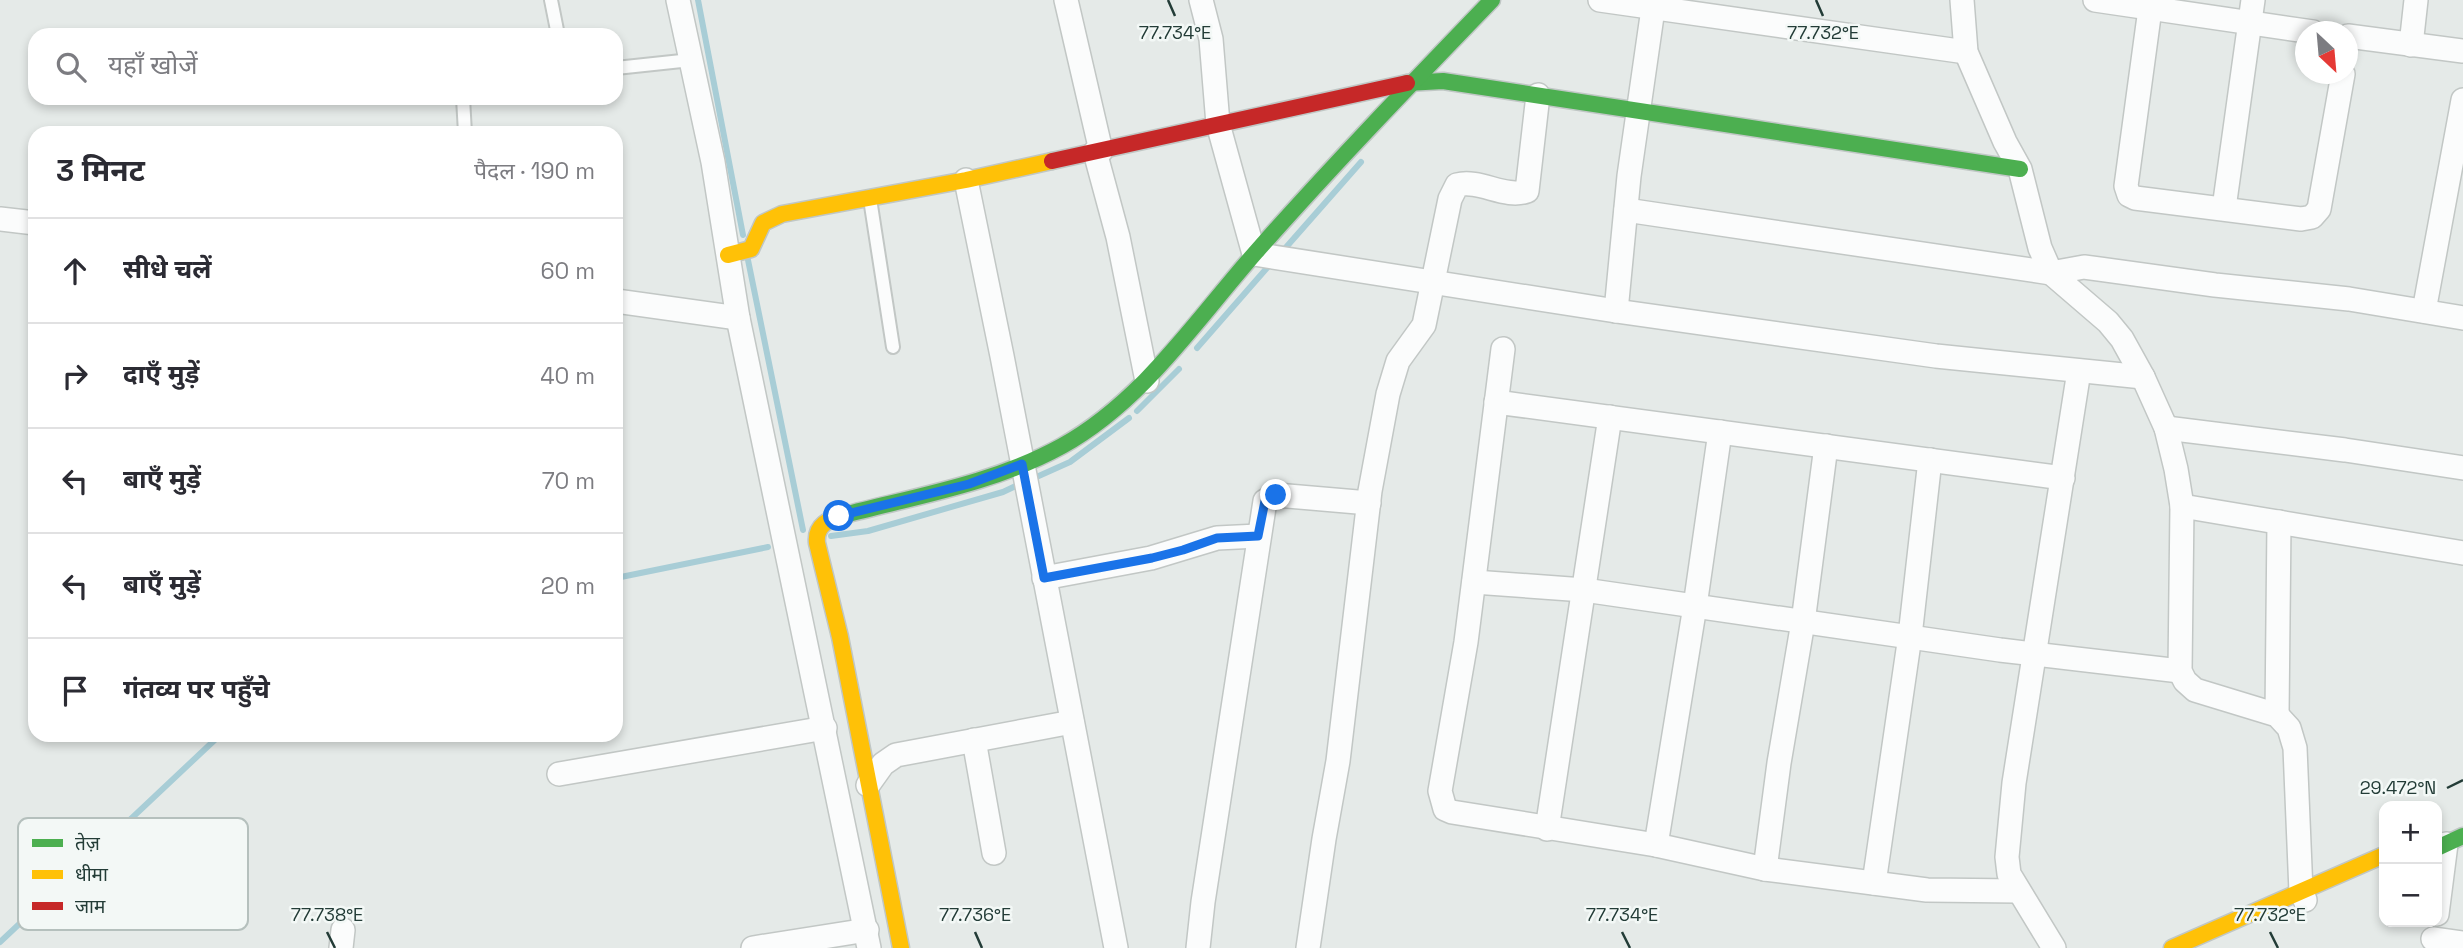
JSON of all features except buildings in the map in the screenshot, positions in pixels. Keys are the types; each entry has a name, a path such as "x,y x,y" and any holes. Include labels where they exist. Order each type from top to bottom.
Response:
{"street":[{"path":"678,0 713,162 740,252 738,318 868,939 753,948"},
{"path":"1066,0 1147,381"},
{"path":"1201,0 1211,39 1218,124 1268,257"},
{"path":"901,948 840,637 816,531 839,516 969,484 1025,480 1061,446 1098,423 1147,381 1268,257 1492,0"},
{"path":"1600,0 1966,52"},
{"path":"1962,0 1966,52 2005,142 2020,169 2040,248 2050,273 2108,322 2122,339 2166,428 2182,506 2179,671 2195,690 2277,715 2289,728 2295,748 2301,903"},
{"path":"2095,0 2150,9 2252,11 2295,26"},
{"path":"2411,45 2416,0"},
{"path":"1616,311 1626,210 1653,9"},
{"path":"2150,9 2126,191 2135,198 2301,219 2312,217 2319,209 2341,84"},
{"path":"2224,208 2252,11"},
{"path":"2358,42 2463,51"},
{"path":"740,252 753,246 763,223 769,219 828,204 869,199 965,180 1419,82 1443,81 2020,169"},
{"path":"1308,948 1338,761 1369,503 1393,376 1404,350 1421,331 1450,199 1457,186 1473,185 1517,193 1527,191 1538,95"},
{"path":"2424,311 2463,100"},
{"path":"965,180 1116,948"},
{"path":"1626,210 2050,273 2084,267 2215,285 2350,299 2463,318"},
{"path":"0,219 28,222"},
{"path":"1268,257 1616,311 1936,356 2143,377"},
{"path":"623,302 738,318"},
{"path":"1503,349 1466,642 1440,791 1445,809 1452,813 1547,830 1656,845 1765,869 1927,890 2018,891"},
{"path":"2054,948 2009,874 2007,857 2014,783 2079,371"},
{"path":"1496,402 2063,478"},
{"path":"1547,830 1610,417"},
{"path":"2166,428 2463,468"},
{"path":"1656,845 1720,432"},
{"path":"1765,869 1803,622 1826,446"},
{"path":"1874,883 1910,636 1930,460"},
{"path":"1198,948 1262,509 1269,497 1276,495 1369,503"},
{"path":"2182,506 2463,553"},
{"path":"2277,715 2278,522"},
{"path":"1044,578 1152,558 1217,538 1258,536"},
{"path":"1474,582 1584,590 2035,654 2179,671"},
{"path":"868,785 883,764 897,755 1072,722"},
{"path":"559,774 825,728"},
{"path":"974,740 994,853"},
{"path":"2442,873 2446,840 2463,819"},
{"path":"2301,903 2379,858"},
{"path":"2172,948 2379,874"},
{"path":"2434,936 2463,943"}],"lane":[{"path":"551,0 557,28"},
{"path":"623,67 691,60"},
{"path":"463,105 465,126"},
{"path":"869,199 892,347"}],"waterway":[{"path":"698,0 743,235"},
{"path":"1281,253 1361,162"},
{"path":"748,260 803,530"},
{"path":"1197,348 1273,261"},
{"path":"1137,411 1179,369"},
{"path":"1032,479 1070,462 1129,418"},
{"path":"831,536 868,531 1003,492 1022,483"},
{"path":"623,577 768,547"},
{"path":"132,818 213,742"},
{"path":"0,942 18,925"}],"traffic: fast":[{"path":"844,515 1010,470 1062,446 1091,428 1143,383 1167,358 1314,188 1492,0"},
{"path":"1407,83 1443,81 2020,169"},
{"path":"2442,846 2463,836"}],"traffic: slow":[{"path":"728,255 751,249 763,223 782,214 1052,161"},
{"path":"844,515 821,527 817,543 840,637 901,948"},
{"path":"2172,948 2379,857"}],"traffic: jam":[{"path":"1052,161 1407,83"}],"route":[{"path":"839,516 969,484 1022,464 1044,578 1152,558 1217,538 1258,536 1265,501 1276,495"}]}
